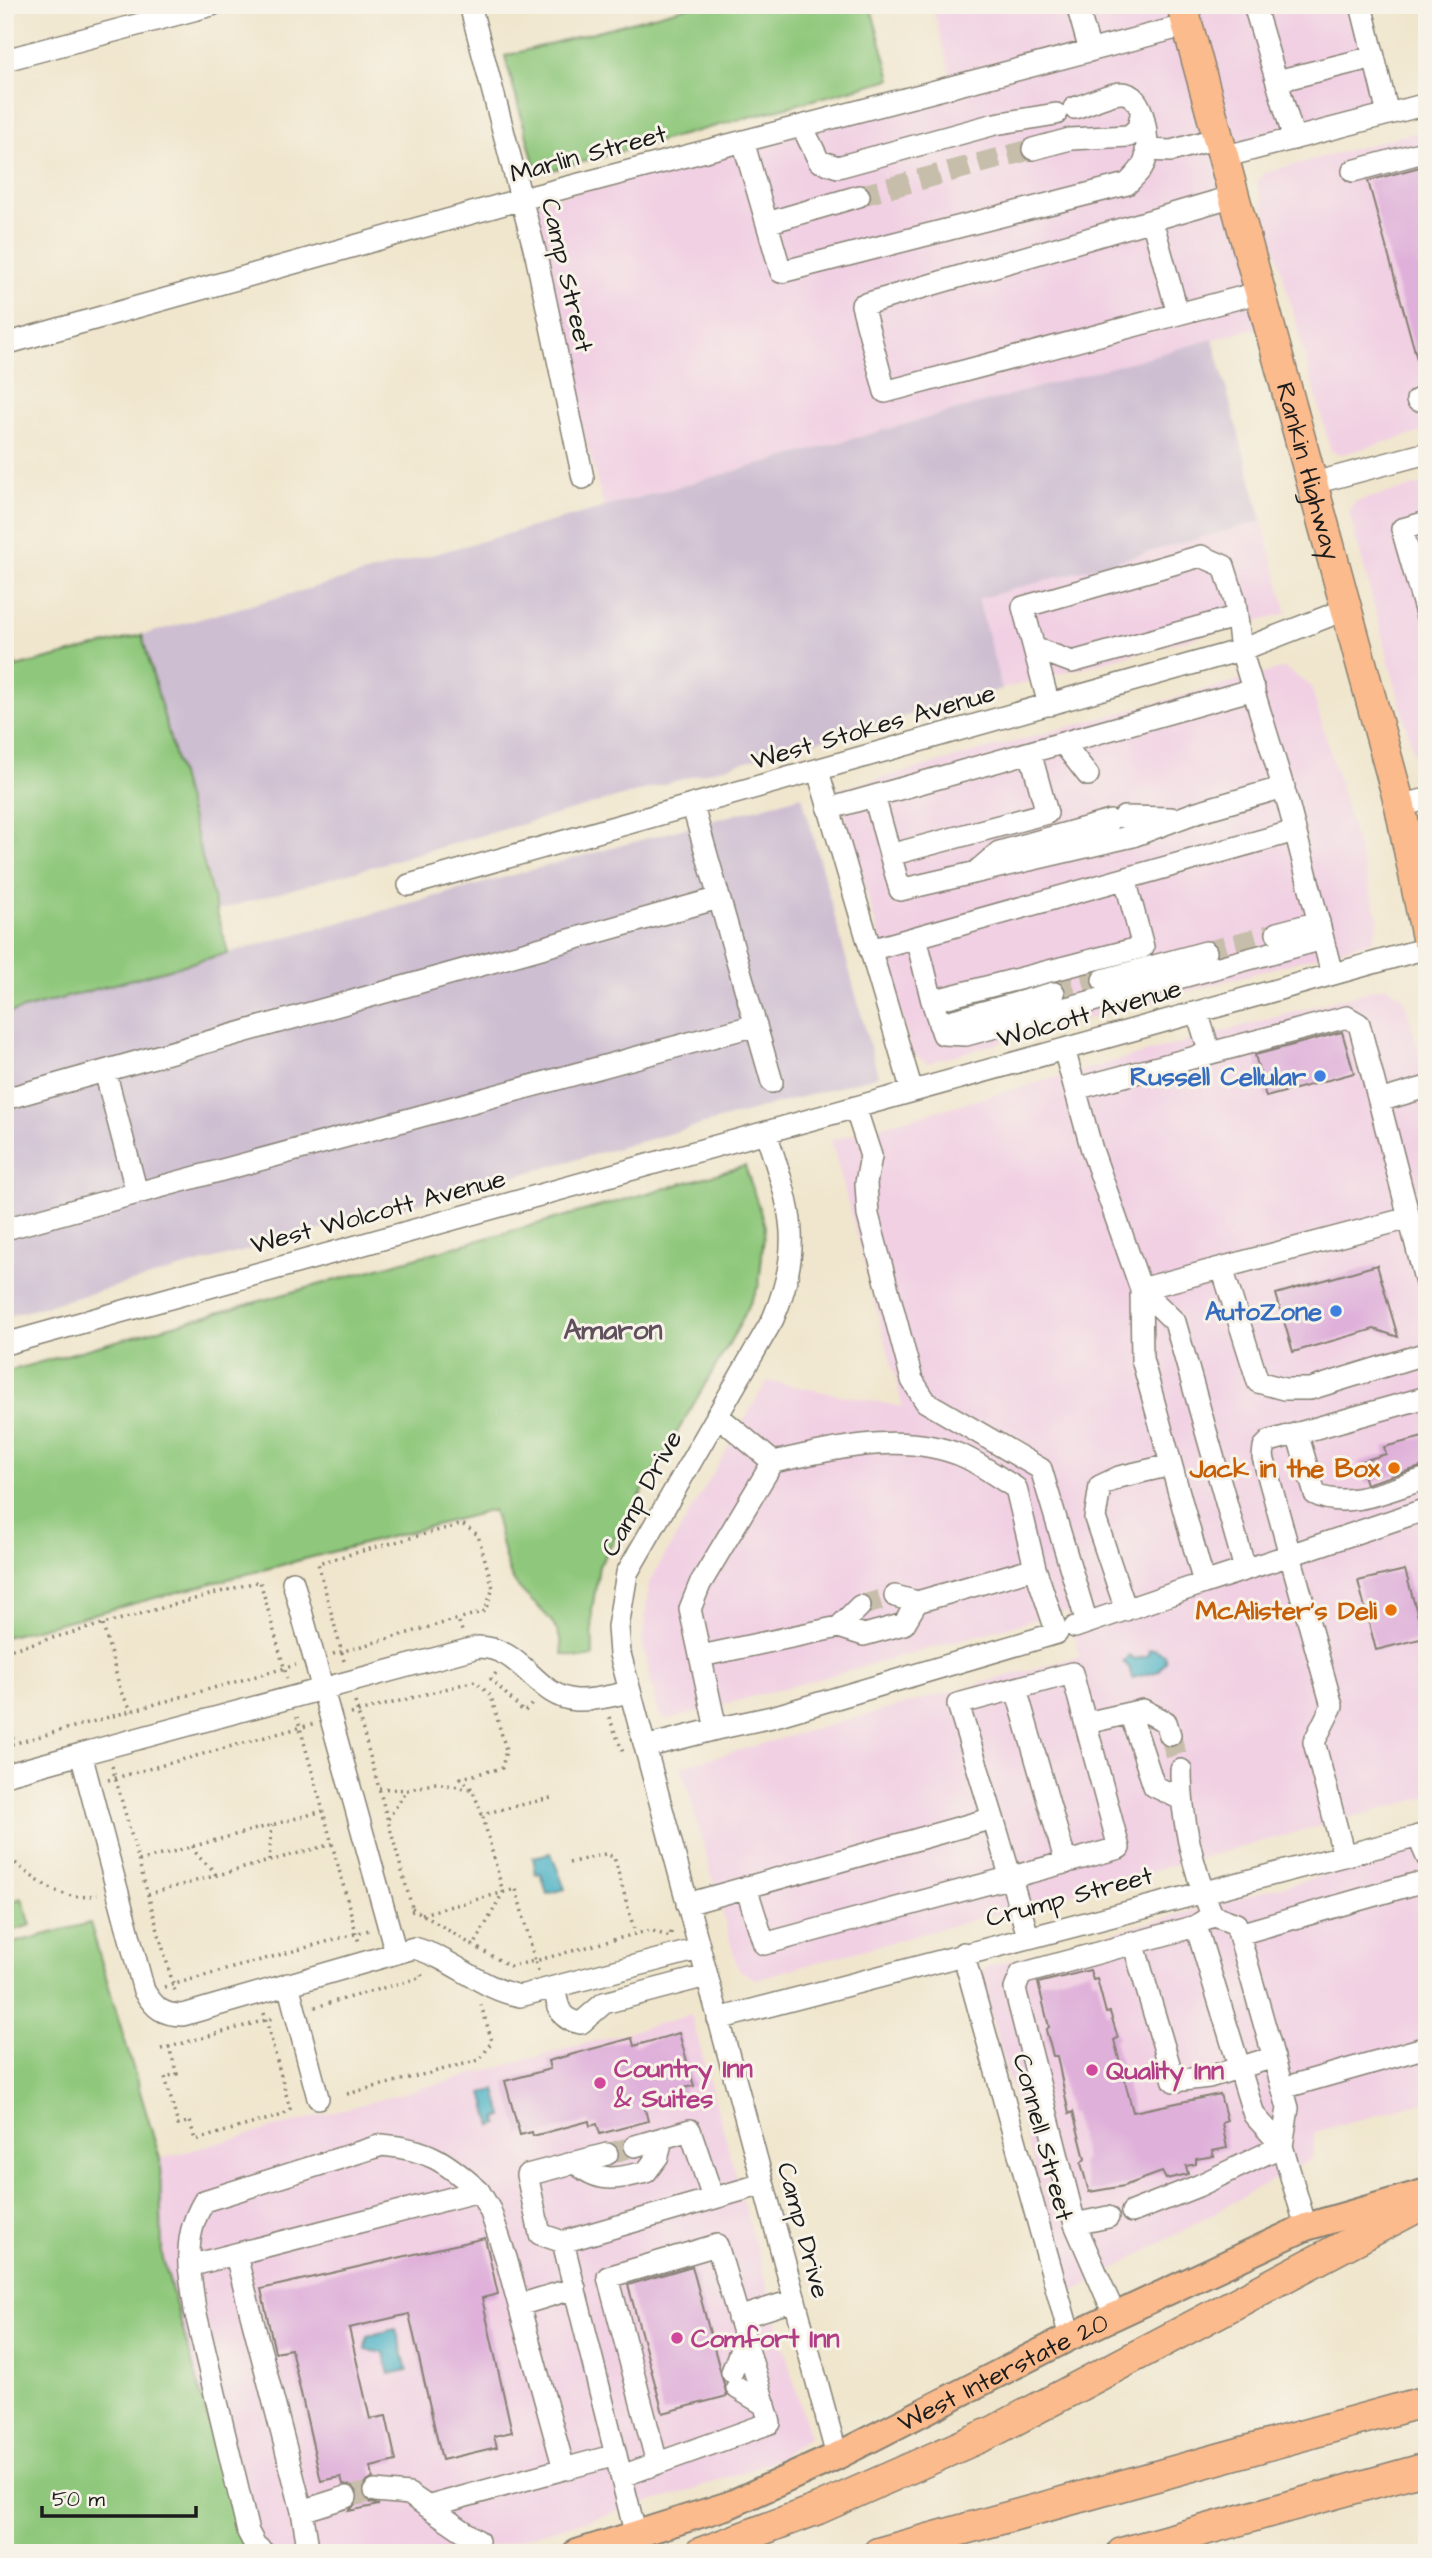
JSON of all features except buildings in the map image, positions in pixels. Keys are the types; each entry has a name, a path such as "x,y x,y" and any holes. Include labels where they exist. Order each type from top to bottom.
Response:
{"highway":[{"name":"Rankin Highway","path":"1185,15 1348,609 1414,802 1427,938"},
{"path":"701,2553 818,2509 994,2431 1427,2202"},
{"path":"878,2553 1427,2400"},
{"path":"1122,2553 1427,2468"}],"main road":[{"name":"West Interstate 20","path":"577,2553 729,2505 837,2456 1070,2337 1116,2318 1307,2227 1427,2192"}],"street":[{"path":"5,60 212,5"},
{"name":"Camp Street","path":"470,5 522,199 583,478"},
{"path":"1077,5 1090,51"},
{"path":"1254,5 1294,139"},
{"path":"1361,5 1388,114"},
{"name":"Marlin Street","path":"5,344 522,199 1090,51 1185,15"},
{"path":"1277,81 1374,57"},
{"path":"743,141 781,272 1127,184 1146,160 1138,104 1129,94 1120,93 1065,111 995,124 838,167 819,161 802,126"},
{"path":"1146,150 1221,148 1294,139 1427,104"},
{"path":"1033,149 1070,139 1129,136 1138,128 1141,115"},
{"path":"1353,171 1427,151"},
{"path":"767,223 859,196"},
{"path":"1234,196 862,305 885,392 1261,292"},
{"path":"1152,220 1178,313"},
{"path":"1314,483 1426,456"},
{"path":"1427,522 1402,529 1427,617"},
{"path":"1049,705 1023,607 1201,556 1224,566 1235,601 1241,650 1283,787 1332,974"},
{"name":"West Stokes Avenue","path":"409,885 694,807 1241,650 1348,609"},
{"path":"1034,648 1072,662 1235,617"},
{"path":"828,809 1254,689"},
{"path":"1063,743 1088,775"},
{"path":"890,855 1047,813 1030,752"},
{"path":"818,771 912,1091"},
{"path":"874,796 900,890 1133,836 1181,818 1283,787"},
{"path":"694,807 772,1082"},
{"path":"976,873 999,852 1117,819 1181,818"},
{"path":"870,950 1295,831"},
{"path":"932,1001 1143,947 1125,878"},
{"path":"5,1099 719,898"},
{"path":"1277,933 1321,930"},
{"path":"916,937 943,1034 966,1035 1321,930"},
{"name":"Wolcott Avenue","path":"766,1133 1427,948"},
{"path":"1103,980 1206,952"},
{"path":"939,1024 1054,993"},
{"path":"1197,1012 1210,1053"},
{"path":"1075,1089 1347,1017 1359,1024 1427,1287"},
{"path":"5,1229 756,1024"},
{"path":"1064,1049 1092,1150 1141,1289 1142,1359 1204,1583"},
{"path":"105,1071 137,1193"},
{"path":"1379,1101 1427,1087"},
{"path":"855,1107 871,1156 866,1183 868,1215 912,1380 926,1402 1041,1469 1087,1623"},
{"name":"West Wolcott Avenue","path":"5,1344 766,1133"},
{"name":"Camp Drive","path":"766,1133 786,1194 793,1253 786,1287 773,1319 627,1573 618,1628 620,1654 630,1692 706,1976 722,2018 763,2184 837,2456"},
{"path":"1141,1289 1409,1217"},
{"path":"1222,1268 1258,1382 1284,1389 1310,1389 1427,1353"},
{"path":"1141,1289 1175,1322 1245,1569"},
{"path":"1344,1856 1314,1742 1332,1706 1263,1457 1264,1447 1270,1441 1427,1397"},
{"path":"717,1415 773,1462"},
{"path":"1297,1433 1315,1494 1324,1499 1340,1501 1427,1478"},
{"path":"716,1729 690,1609 700,1584 773,1462 871,1442 927,1448 964,1457 1016,1488 1035,1568 1057,1633"},
{"path":"1126,1610 1096,1518 1100,1486 1119,1477 1171,1465"},
{"path":"645,1747 772,1717 1057,1633 1427,1509"},
{"path":"895,1596 917,1602 1035,1568"},
{"path":"293,1582 396,1953"},
{"path":"701,1656 839,1627 864,1635 904,1624 917,1602"},
{"path":"839,1627 860,1606"},
{"path":"5,1775 478,1647 495,1647 516,1659 547,1688 575,1700 630,1692"},
{"path":"746,1887 764,1944 1011,1879 1119,1848 1072,1673 958,1704 993,1818 1011,1879 1028,1936"},
{"path":"1016,1689 1066,1863"},
{"path":"1086,1723 1143,1710 1166,1721 1170,1734"},
{"path":"1130,1713 1154,1786 1181,1799"},
{"path":"81,1754 145,1992 155,2008 170,2015 181,2015 414,1948 430,1952 504,1993 520,1996 699,1949"},
{"path":"1181,1770 1181,1799 1202,1891 1204,1921 1239,2068 1254,2115 1282,2146 1307,2227"},
{"path":"687,1904 993,1818"},
{"path":"1422,1835 1427,1857"},
{"name":"Crump Street","path":"722,2018 1422,1835"},
{"path":"1239,1934 1414,1884"},
{"path":"1116,2318 1075,2224 1015,1989 1021,1973 1204,1921 1236,1924 1289,2108 1282,2146"},
{"path":"1133,1942 1174,2081 1209,2077 1274,2057"},
{"name":"Connell Street","path":"964,1953 1070,2337"},
{"path":"554,1987 559,2011 568,2021 581,2023 604,2003 706,1976"},
{"path":"288,1984 318,2098"},
{"path":"1283,2088 1427,2047"},
{"path":"635,2146 690,2130 713,2198"},
{"path":"575,2162 587,2174 615,2179 646,2172 658,2156 662,2138"},
{"path":"264,2553 254,2545 248,2532 195,2310 188,2241 194,2220 204,2201 382,2145 407,2147 445,2161 479,2191 490,2210 564,2469"},
{"path":"1132,2212 1198,2186 1282,2146"},
{"path":"607,2154 527,2175 540,2234 563,2242 763,2184"},
{"path":"189,2266 479,2191"},
{"path":"1075,2224 1108,2217"},
{"path":"563,2242 636,2536"},
{"path":"622,2476 771,2423 717,2245 608,2277 657,2463"},
{"path":"236,2256 302,2511 309,2553"},
{"path":"519,2305 575,2288"},
{"path":"741,2329 795,2300"},
{"path":"741,2329 735,2380 765,2405"},
{"path":"430,2506 616,2455"},
{"path":"375,2491 409,2494 478,2541"},
{"path":"302,2511 346,2497"}],"path":[{"path":"398,1915 413,1912 318,1563 462,1524 478,1535 493,1588 485,1611 458,1619"},
{"path":"5,1651 260,1581 284,1669"},
{"path":"103,1625 121,1692 132,1711"},
{"path":"5,1746 298,1665"},
{"path":"502,1667 491,1679 524,1712 536,1701"},
{"path":"89,1785 475,1681 491,1696 506,1750 502,1768 461,1778 472,1789 482,1814 503,1892 474,1946"},
{"path":"5,1710 14,1743"},
{"path":"296,1712 356,1934"},
{"path":"602,1712 612,1720 624,1756"},
{"path":"107,1747 181,2015"},
{"path":"379,1788 407,1790 436,1783 472,1789"},
{"path":"388,1819 407,1790"},
{"path":"482,1814 555,1797"},
{"path":"139,1861 323,1811"},
{"path":"269,1861 272,1825"},
{"path":"148,1894 332,1844"},
{"path":"194,1846 195,1853 212,1867 216,1875"},
{"path":"5,1854 24,1871 64,1895 86,1898 117,1888"},
{"path":"569,1863 605,1854 614,1857 635,1933"},
{"path":"422,1914 516,1889 535,1961"},
{"path":"412,1908 510,1966 650,1930 670,1937 672,1926"},
{"path":"145,1992 371,1930"},
{"path":"421,1965 422,1977"},
{"path":"309,2009 435,1973"},
{"path":"169,2047 177,2074 165,2077 174,2113 178,2125 190,2121 195,2140 283,2115 290,2109 258,1993"},
{"path":"347,2094 480,2060 492,2041 479,1999"},
{"path":"161,2049 282,2016"}],"shaded area":[{"path":"932,5 1364,5 1393,113 1224,157 1269,324 604,507 522,207 954,88"},
{"path":"1427,129 1427,431 1342,454 1331,451 1257,182 1263,173"},
{"path":"1213,339 1262,521 978,599 1002,689 218,910 142,635"},
{"path":"1427,483 1427,775 1418,770 1349,512 1354,502"},
{"path":"1262,521 1287,613 1002,689 977,599"},
{"path":"1284,668 1311,686 1379,921 1372,941 927,1063 912,1053 838,790"},
{"path":"802,796 878,1076 5,1317 5,1014"},
{"path":"1387,986 1404,998 1427,1080 1427,1797 755,1979 738,1969 681,1766 1080,1656 1066,1611 668,1720 659,1715 642,1642 649,1583 767,1381 903,1407 831,1140"},
{"path":"1427,1847 1427,2101 1315,2132 1312,2158 1070,2294 980,1977 986,1967"},
{"path":"691,2015 809,2436 780,2458 687,2492 471,2553 245,2553 162,2255 160,2159"}],"green space":[{"path":"694,5 870,5 891,79 537,174 505,56"},
{"path":"5,629 16,667 142,635 228,953 5,1014"},
{"path":"745,1166 765,1226 759,1285 738,1328 599,1566 592,1610 593,1656 580,1658 562,1654 561,1642 552,1622 522,1592 511,1576 493,1510 5,1637 5,1372"},
{"path":"22,1898 31,1925 5,1933 5,1903"},
{"path":"90,1923 160,2159 162,2255 245,2553 5,2553 5,1945"}],"water":[{"path":"1154,1649 1164,1654 1166,1661 1159,1671 1132,1678 1129,1667 1123,1662 1129,1655 1135,1659 1147,1656 1149,1650"},
{"path":"551,1853 565,1889 547,1894 541,1873 536,1874 533,1857"},
{"path":"496,2090 503,2116 497,2118 499,2124 492,2126 483,2093"},
{"path":"396,2329 407,2370 389,2374 384,2353 365,2350 367,2336"}],"tunnel":[{"path":"859,196 1033,149"},
{"path":"1206,952 1277,933"},
{"path":"1054,993 1103,980"},
{"path":"860,1606 895,1596"},
{"path":"1170,1735 1181,1770"},
{"path":"607,2154 635,2146"},
{"path":"346,2497 375,2491"}],"place":[{"name":"Russell Cellular","path":"1320,1076"},
{"name":"AutoZone","path":"1336,1311"},
{"name":"Jack in the Box","path":"1394,1468"},
{"name":"McAlister's Deli","path":"1391,1610"},
{"name":"Quality Inn","path":"1092,2070"},
{"name":"Country Inn & Suites","path":"600,2083"},
{"name":"Comfort Inn","path":"677,2338"}],"district":[{"name":"Amaron","path":"613,1329"}]}
